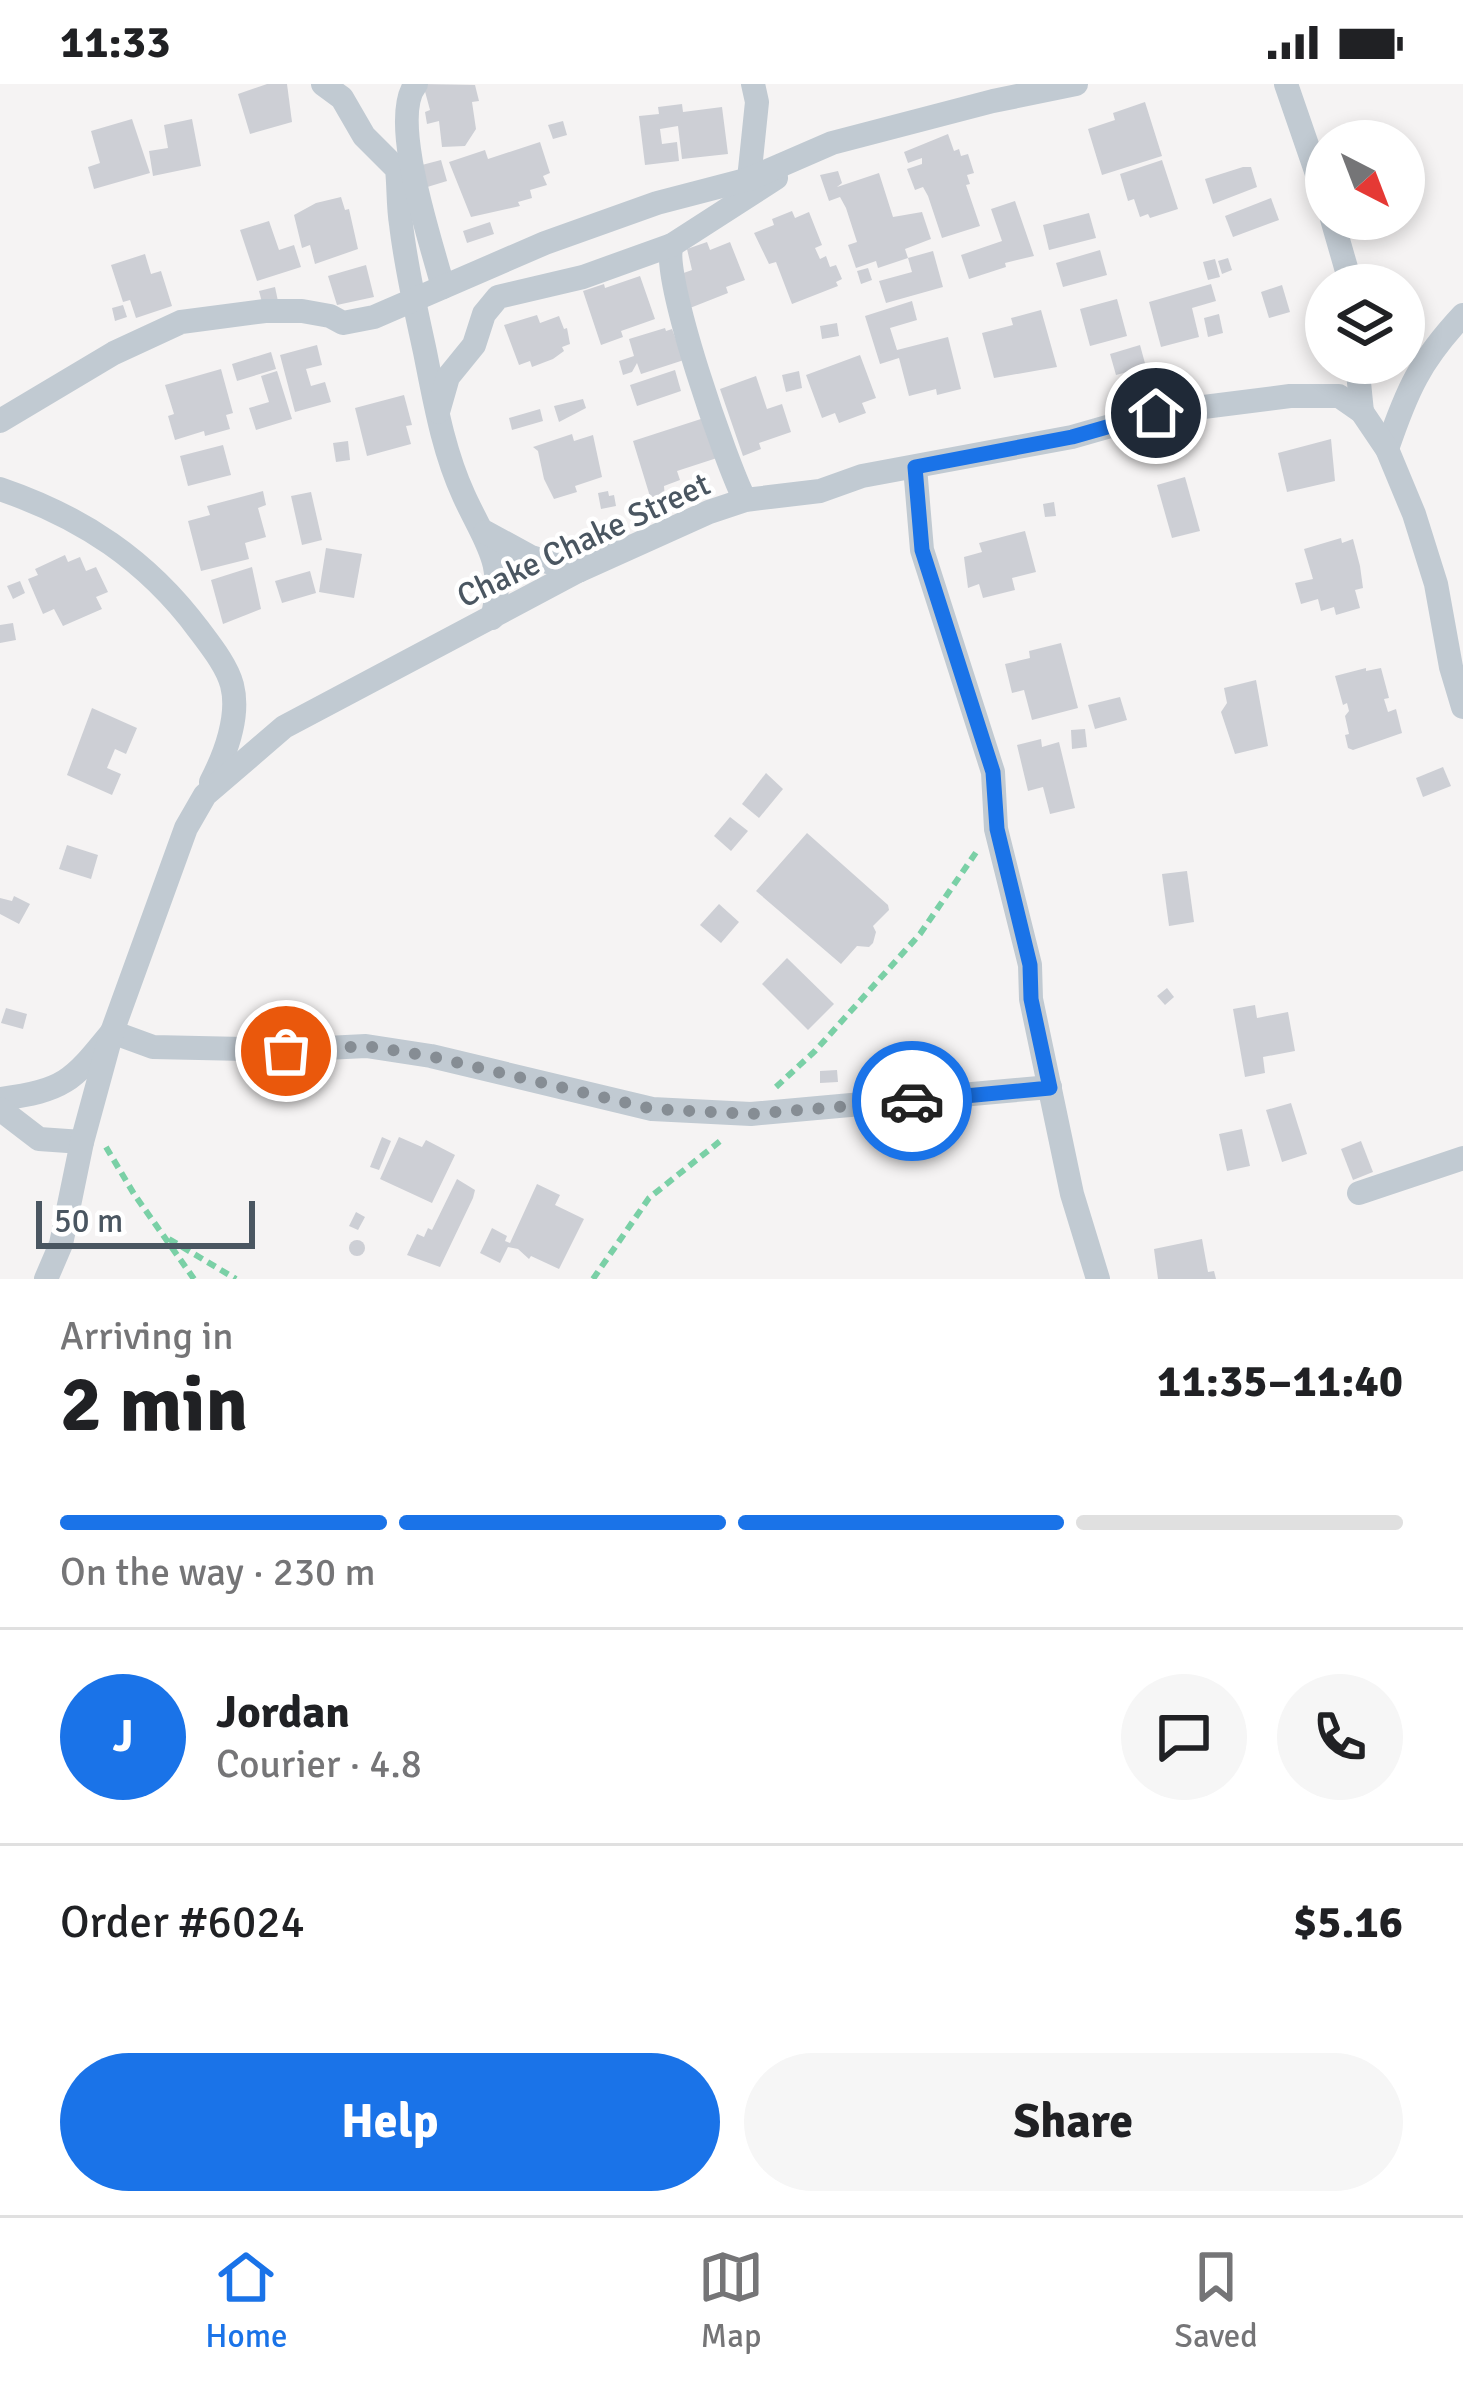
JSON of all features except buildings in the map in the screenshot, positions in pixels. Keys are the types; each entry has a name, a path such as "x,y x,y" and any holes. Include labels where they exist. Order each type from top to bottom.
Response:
{"street":[{"path":"323,84 342,98 364,136 414,181"},
{"path":"416,84 405,106 414,181 443,287"},
{"path":"749,179 757,102 753,84"},
{"path":"0,421 114,353 182,322 302,311 353,323 545,243 657,203 749,179 832,143 1076,84"},
{"path":"1286,84 1305,139"},
{"path":"437,420 448,377 474,345 484,314 498,297 583,277 672,245 746,201 810,152"},
{"path":"394,163 412,301 437,420 465,498 496,564 498,590 492,618"},
{"path":"672,245 667,260 673,290 721,447 745,500"},
{"path":"1387,449 1408,387 1434,346 1463,315"},
{"path":"1359,384 1362,412 1387,449 1414,514 1457,664 1463,706"},
{"name":"Chake Chake Street","path":"46,1279 61,1244 112,1032 186,828 205,795 284,727 578,571 745,500 820,491 862,476 1072,437 1156,413 1327,393 1362,412"},
{"path":"915,467 922,550 993,772 997,829 1030,965 1031,999 1072,1194 1098,1279"},
{"path":"0,489 64,513 113,543 164,587 211,646 232,681 234,696 225,754 205,795"},
{"path":"484,532 531,557 578,571"},
{"path":"0,1099 30,1095 73,1079 112,1032 153,1047 286,1051 366,1046 430,1056 652,1109 751,1114 1050,1088"},
{"path":"0,1109 39,1139 86,1129"},
{"path":"1359,1193 1463,1158"}],"path":[{"path":"593,1279 649,1198 751,1114 920,934 966,864 997,829"},
{"path":"86,1129 194,1279"},
{"path":"166,1238 236,1279"}],"way so far":[{"path":"286,1051 366,1046 430,1056 652,1109 751,1114 912,1101"}],"route":[{"path":"912,1101 1050,1088 1031,999 1030,965 997,829 993,772 922,550 915,467 1072,437 1156,413"}]}
